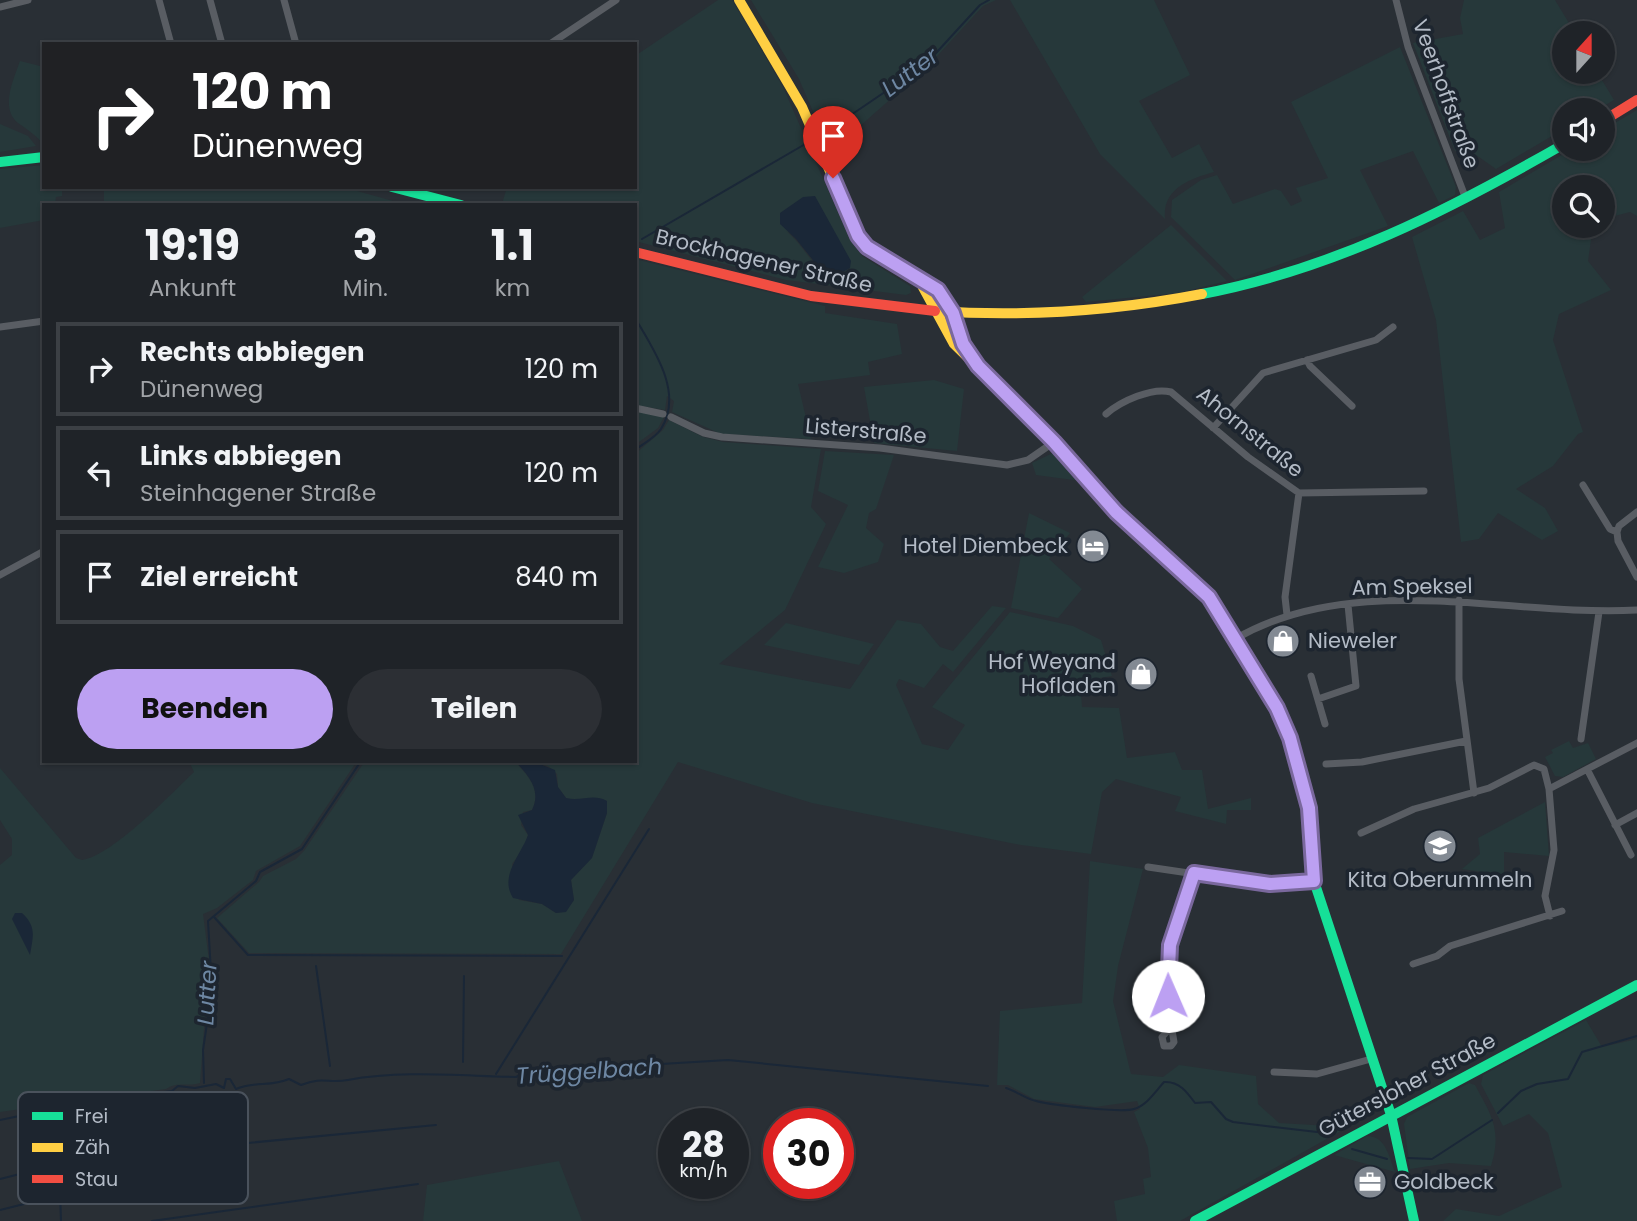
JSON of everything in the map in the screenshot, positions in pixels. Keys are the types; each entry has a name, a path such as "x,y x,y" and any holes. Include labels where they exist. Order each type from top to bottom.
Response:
{"main road":[{"path":"739,0 802,107 858,236 875,254 938,290 953,313 963,344 978,366"},
{"path":"1615,114 1637,100"},
{"name":"Brockhagener Straße","path":"637,252 791,291 934,312 1060,314 1147,305 1208,294 1298,270 1358,250 1466,199 1552,151"},
{"path":"0,162 42,157"},
{"path":"409,189 454,203"},
{"path":"918,278 934,312 954,344 1054,442 1138,533 1198,584 1277,708 1290,738 1309,808 1314,881 1391,1115 1414,1221"},
{"name":"Gütersloher Straße","path":"1195,1221 1637,985"}],"street":[{"path":"0,7 28,0"},
{"path":"159,0 170,42"},
{"path":"210,0 221,42"},
{"path":"284,0 295,42"},
{"path":"553,42 616,0"},
{"name":"Veerhoffstraße","path":"1396,0 1408,47 1466,199"},
{"path":"0,327 42,321"},
{"path":"1213,428 1263,373 1381,339 1393,327"},
{"path":"1307,360 1352,406"},
{"name":"Ahornstraße","path":"1106,414 1119,405 1161,390 1175,394 1213,428 1299,493 1285,597 1287,615"},
{"name":"Listerstraße","path":"637,408 667,416 704,433 722,437 880,448 1007,464 1028,460 1054,442"},
{"path":"1583,485 1610,530 1617,532"},
{"path":"1299,493 1424,491"},
{"path":"1637,512 1619,526 1617,532 1618,541 1637,577"},
{"path":"0,575 42,552"},
{"path":"1459,600 1459,679 1474,793"},
{"name":"Am Speksel","path":"1235,639 1287,615 1348,605 1459,600 1599,612 1637,610"},
{"path":"1318,699 1356,686 1356,658 1348,605"},
{"path":"1580,739 1599,612"},
{"path":"1311,676 1325,724"},
{"path":"1326,764 1362,762 1466,741"},
{"path":"1549,789 1637,743"},
{"path":"1361,832 1415,809 1474,793 1534,765 1544,769 1549,789 1554,850 1545,897 1550,916"},
{"path":"1587,769 1630,855"},
{"path":"1615,825 1637,813"},
{"path":"1148,867 1270,884 1314,881"},
{"path":"1172,1026 1167,980 1170,945 1194,873"},
{"path":"1413,964 1437,956 1450,946 1562,911"},
{"path":"1274,1072 1317,1074 1371,1059"}],"shaded area":[{"path":"718,0 732,0 783,87 850,240 862,256 910,286 911,293 906,295 786,280 637,242 637,203 502,203 506,189 637,189 637,55","holes":["786,231 850,268 838,272 821,269"]},
{"path":"751,0 996,0 983,6 928,66 860,126 855,118 824,137 799,79"},
{"path":"1010,0 1154,0 1190,75 1139,101 1172,158 1199,144 1214,172 1179,187 1168,200 1165,219 1100,154"},
{"path":"1464,0 1555,0 1568,21 1552,21 1552,84 1604,84 1613,98 1552,98 1552,136 1496,169 1469,150 1455,151 1413,43 1463,34 1460,18"},
{"path":"1400,47 1456,187 1455,195 1439,203 1413,151 1360,170 1388,226 1235,280 1171,217 1172,200 1201,180 1217,175 1233,204 1275,189 1281,191 1291,206 1302,201 1296,188 1328,178 1291,102"},
{"path":"20,61 42,66 42,143 18,123 10,110 14,77"},
{"path":"1637,110 1637,216 1630,212 1615,216 1615,175 1552,175 1552,238 1591,238 1588,261 1611,290 1559,314 1553,340 1583,432 1578,434 1553,466 1516,489 1545,508 1558,531 1542,540 1498,513 1479,539 1461,542 1436,320 1412,237 1463,211 1480,240 1505,228 1499,192 1552,161 1615,161 1615,123"},
{"path":"0,124 28,136 36,146 0,152"},
{"path":"42,165 42,189 62,189 62,196 56,197 55,203 42,203 42,220 0,228 0,169"},
{"path":"104,189 350,189 400,203 104,203"},
{"path":"1171,225 1227,281 1178,293 1086,302 1082,297"},
{"path":"637,259 825,306 825,313 897,324 902,354 868,362 870,375 798,384 811,439 721,434 672,412 674,401 667,396 665,410 637,405"},
{"path":"934,380 964,389 957,451 874,443 864,387"},
{"path":"637,411 664,417 658,428 637,444"},
{"path":"669,420 703,437 723,442 821,449 811,507 826,524 785,610 719,664 850,689 897,620 921,624 940,647 953,651 992,606 1006,608 953,672 943,664 924,688 899,679 896,685 922,744 948,750 965,725 932,707 1010,612 1073,626 1101,640 1112,676 1080,681 1082,707 1119,708 1127,758 1175,752 1182,770 1202,770 1208,809 1251,798 1251,810 1227,810 1226,824 1175,811 1181,797 1116,779 1102,792 1091,854 1021,845 812,803 678,762 561,954 249,953 217,918 263,876 296,859 304,851 364,763 516,763 532,783 535,796 532,810 523,812 521,825 528,835 524,848 512,864 519,900 542,904 556,913 566,911 574,900 571,880 592,857 607,813 607,801 566,798 558,787 557,774 548,766 538,763 637,763 637,452 663,430"},
{"path":"825,451 894,455 876,509 869,513 866,528 884,544 878,562 844,573 818,567 848,505 818,491"},
{"path":"1055,452 1081,481 1036,475 1032,463"},
{"path":"1029,513 1070,533 1049,559 1082,589 1058,618 1011,608"},
{"path":"786,623 874,644 859,665 764,645"},
{"path":"1569,741 1573,748 1588,743 1596,759 1563,777 1555,776 1545,757 1553,753 1551,750"},
{"path":"190,763 356,763 300,846 256,871 253,880 217,908 203,914 209,961 200,1083 144,1092 18,1092 18,1110 0,1112 0,865 12,855 12,839 0,820 0,768 76,858 82,860 109,848 125,836 194,772"},
{"path":"1545,802 1549,856 1504,852 1504,875 1462,869 1480,854 1478,838"},
{"path":"1090,861 1143,869 1118,966 1113,1001 1131,1074 1163,1077 1179,1065 1256,1076 1258,1104 1279,1123 1348,1127 1180,1221 1117,1221 1114,1201 1145,1194 1143,1179 1151,1177 1148,1148 1134,1112 1140,1109 1137,1101 1095,1107 1034,1099 1008,1085 997,1085 1000,1011 1082,1003"},
{"path":"1586,1020 1602,1047 1637,1039 1637,1221 1443,1221 1456,1209 1499,1216 1562,1187 1548,1133 1529,1114 1503,1126 1481,1084 1483,1075"},
{"path":"1469,1083 1475,1085 1494,1124 1496,1143 1491,1166 1449,1163 1410,1169 1404,1124 1407,1117"},
{"path":"1367,1136 1383,1143 1395,1172 1334,1155"},
{"path":"559,1161 582,1221 423,1221 427,1185"}],"water":[{"path":"815,196 851,261 850,268 837,275 820,269 780,224 780,213 803,197"},
{"path":"517,763 537,763 555,770 558,787 566,798 597,798 607,801 607,813 592,858 571,880 574,900 566,912 556,913 542,904 513,898 509,890 510,874 528,835 518,815 532,810 535,803 534,789 529,777"},
{"path":"15,913 22,913 32,927 30,955 12,919"}],"waterway":[{"name":"Lutter","path":"823,134 926,64 980,5 989,0"},
{"name":"Lutter","path":"642,239 807,143"},
{"name":"Lutter","path":"637,321 664,372 669,401 661,429 637,449"},
{"name":"Lutter","path":"204,1083 203,1050 212,990 208,921 256,881 260,872 302,849 360,763"},
{"path":"496,1074 649,829"},
{"path":"214,917 248,955 562,956"},
{"path":"316,966 330,1066"},
{"path":"463,1062 464,976"},
{"name":"Trüggelbach","path":"1498,1113 1521,1091 1537,1084 1568,1079 1582,1052 1637,1036"},
{"name":"Trüggelbach","path":"164,1092 172,1091 178,1086 195,1088 216,1084 224,1088 226,1079 230,1079 236,1089 289,1079 301,1085 315,1081 341,1081 389,1075 516,1077 552,1071 588,1072 611,1067 728,1060 988,1086"},
{"name":"Trüggelbach","path":"1006,1088 1028,1099 1044,1103 1127,1110 1143,1105 1164,1082 1169,1082 1182,1088 1195,1103 1211,1102 1226,1119 1233,1122 1334,1134"},
{"name":"Trüggelbach","path":"0,1120 18,1116"},
{"name":"Trüggelbach","path":"1408,1158 1432,1159 1492,1120"},
{"path":"248,1143 436,1125"},
{"name":"Trüggelbach","path":"1352,1149 1387,1159"},
{"path":"0,1179 18,1174"},
{"path":"152,1221 418,1184"},
{"path":"0,1210 24,1204"},
{"path":"60,1204 61,1221"}],"traffic: fast":[{"path":"1202,294 1251,283 1344,253 1434,214 1552,151"},
{"path":"0,162 42,157"},
{"path":"400,189 453,203"},
{"path":"904,269 926,282 944,298 970,354"},
{"path":"1231,635 1277,708 1290,738 1308,802 1314,881 1391,1115 1414,1221"},
{"path":"1195,1221 1637,985"}],"traffic: slow":[{"path":"739,0 802,107 858,236 875,254 904,269"},
{"path":"918,278 954,344 1054,442 1138,533 1204,591 1231,635"},
{"path":"935,311 1069,311 1136,305 1202,294"}],"traffic: jam":[{"path":"1615,114 1637,100"},
{"path":"637,252 811,296 935,311"}],"place":[{"name":"Hotel Diembeck","path":"1093,546"},
{"name":"Nieweler","path":"1283,641"},
{"name":"Hof Weyand Hofladen","path":"1141,674"},
{"name":"Kita Oberummeln","path":"1440,846"},
{"name":"Goldbeck","path":"1370,1182"}],"route":[{"path":"833,178 858,236 867,247 892,265 931,283 938,290 953,313 963,344 978,366 1054,442 1116,512 1204,591 1282,718 1298,764 1309,808 1314,881 1263,884 1194,873 1181,902 1170,945 1168,996"}]}
